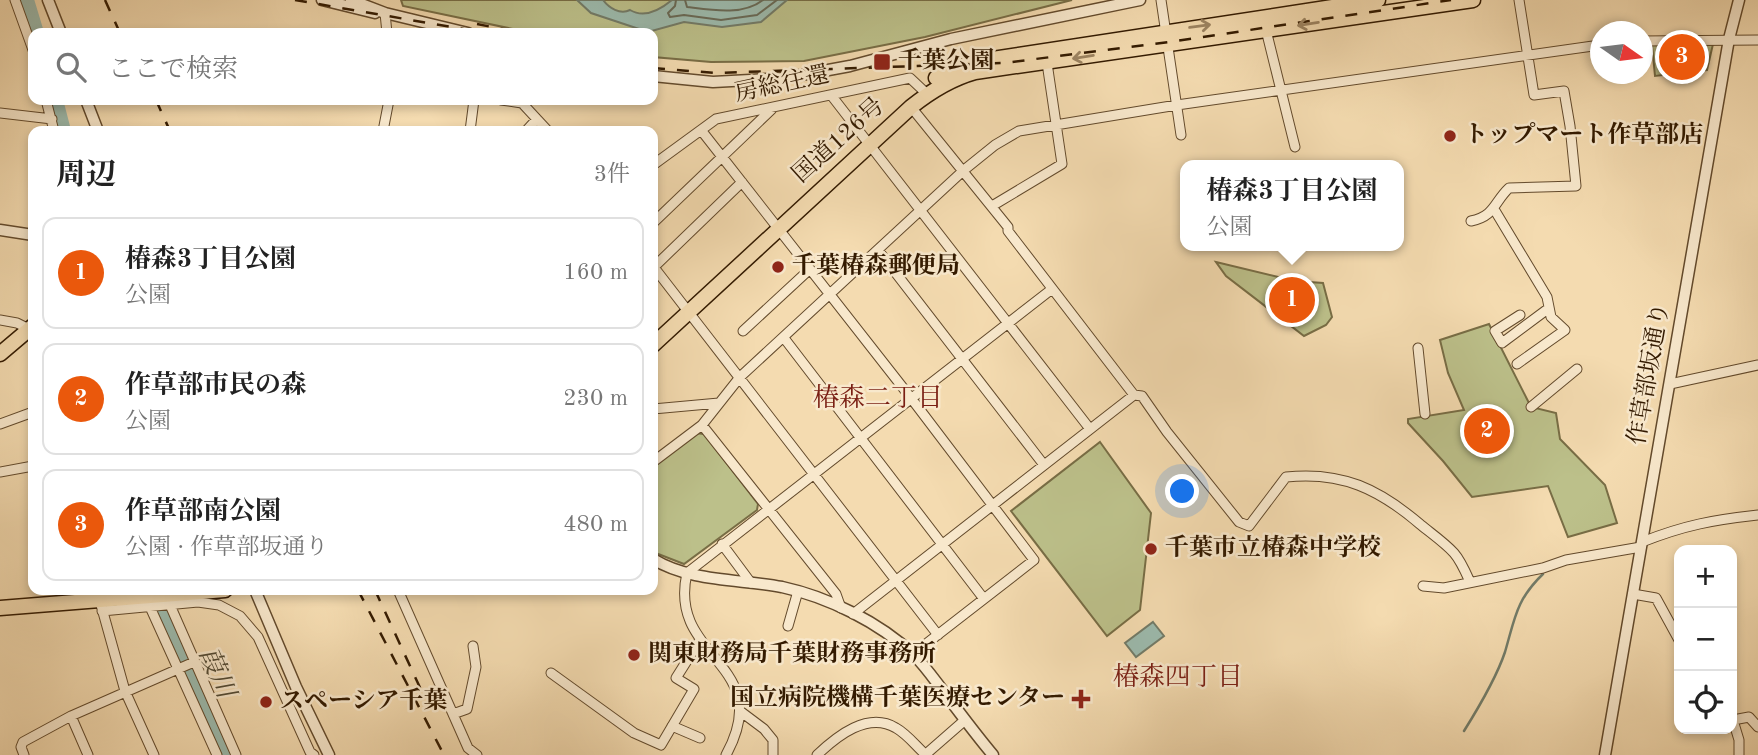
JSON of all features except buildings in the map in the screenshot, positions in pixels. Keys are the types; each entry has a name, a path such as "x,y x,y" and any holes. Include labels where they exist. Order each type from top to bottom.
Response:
{"main road":[{"name":"国道126号","path":"865,141 911,107 924,91 975,72 1047,63 1167,37 1378,0"},
{"name":"国道126号","path":"658,339 686,308 822,177 953,69 973,62 1167,37 1266,30 1473,0"},
{"name":"国道126号","path":"658,329 686,308"},
{"path":"0,354 28,332"},
{"path":"0,600 58,595"},
{"path":"0,608 101,606 186,595"}],"street":[{"path":"15,0 28,36"},
{"path":"48,0 59,28"},
{"path":"322,0 368,13 385,13"},
{"path":"351,0 385,13 447,28"},
{"path":"385,0 386,28"},
{"path":"658,76 713,82 785,78 850,66 951,39 1140,0"},
{"path":"1161,0 1181,135"},
{"path":"1471,221 1494,209 1508,188 1576,186 1570,126 1563,91 1534,95 1519,0"},
{"name":"作草部坂通り","path":"1605,755 1729,39 1739,0"},
{"path":"1266,30 1295,147"},
{"path":"1653,41 1758,40"},
{"path":"658,458 702,425 740,377 964,170 995,145 1019,131 1177,105 1590,46"},
{"path":"992,206 1062,164 1047,63"},
{"name":"房総往還","path":"658,161 716,119 910,78 924,91"},
{"path":"831,95 1090,429"},
{"path":"48,105 53,126"},
{"path":"88,105 96,126"},
{"path":"384,126 388,105"},
{"path":"471,126 473,105"},
{"path":"525,105 543,126"},
{"path":"911,107 992,206 1134,395"},
{"path":"658,218 774,108"},
{"path":"0,113 52,119"},
{"path":"531,126 537,119"},
{"path":"701,130 1034,560 913,654"},
{"path":"658,261 742,182"},
{"path":"1494,209 1547,298 1551,317 1565,330 1517,364"},
{"path":"0,230 28,234"},
{"path":"878,250 1044,465"},
{"path":"743,331 810,269"},
{"path":"658,272 938,635"},
{"path":"726,755 737,736 740,701 727,671 700,640 687,616 684,587 687,573 1052,289"},
{"path":"1520,315 1495,331 1502,343 1549,308"},
{"path":"0,320 28,327"},
{"path":"784,338 984,599"},
{"path":"1418,348 1425,414"},
{"path":"1670,384 1758,365"},
{"path":"1531,407 1577,369"},
{"path":"853,614 1134,395 1142,396 1167,432 1239,522 1249,526 1286,477 1318,476 1350,482 1369,488 1400,507 1456,555 1470,582"},
{"path":"658,409 719,403"},
{"path":"0,424 28,414"},
{"path":"702,425 836,594 841,608"},
{"path":"0,472 28,467"},
{"path":"1423,586 1444,588 1543,568 1566,559 1642,544 1679,527 1758,515"},
{"path":"723,544 751,583"},
{"path":"658,562 687,573 799,592 853,614 913,654 993,755"},
{"path":"788,626 799,592"},
{"path":"1633,594 1656,598 1674,631"},
{"path":"257,595 296,687 329,755"},
{"path":"400,595 468,748 477,755"},
{"path":"154,755 125,691 101,606 150,607 198,603 219,605 240,616 258,637 310,752 314,755"},
{"path":"170,606 192,663 236,755"},
{"path":"150,607 217,755"},
{"path":"551,673 634,733 661,745 694,689 676,678 700,640"},
{"path":"453,714 467,709 476,667 473,646"},
{"path":"24,755 21,747 23,742 71,716 192,663"},
{"path":"740,711 764,729 773,740 773,755"},
{"path":"71,716 88,755"},
{"path":"1737,718 1749,717 1758,727"},
{"path":"817,755 834,740 856,727 878,722 901,731 925,755 965,720"},
{"path":"672,726 700,738"},
{"path":"1737,733 1739,755"}],"green space":[{"name":"千葉公園","path":"401,0 1072,0 925,37 804,61 711,62 658,57 658,28 508,28 403,6"},
{"path":"1713,44 1707,70 1655,76 1653,45"},
{"path":"1216,262 1295,281 1323,283 1332,317 1326,325 1304,336 1226,276"},
{"path":"1489,324 1531,407 1556,413 1560,439 1605,485 1617,523 1568,537 1548,486 1472,497 1408,423 1408,419 1464,410 1448,373 1440,340"},
{"path":"695,433 704,434 758,504 757,510 684,564 658,554 658,462"},
{"path":"1100,442 1151,513 1140,610 1107,636 1011,511"}],"water":[{"path":"577,0 603,0 615,10 630,10 641,14 657,10 672,0 787,0 761,22 722,27 684,22 658,29 636,28 591,13"},
{"path":"1153,622 1164,636 1136,657 1125,643"}],"waterway":[{"name":"葭川","path":"26,0 34,28"},
{"name":"葭川","path":"56,105 62,126"},
{"path":"1464,731 1497,672 1522,601 1543,574"},
{"name":"葭川","path":"161,611 226,755"}],"railway":[{"path":"105,0 118,28"},
{"path":"295,0 457,28"},
{"path":"658,68 715,73 1004,63 1169,42 1451,0"},
{"path":"477,24 497,28"},
{"path":"158,105 168,126"},
{"path":"361,595 444,755"},
{"path":"377,595 422,692"}],"place":[{"name":"作草部南公園","path":"1682,57"},
{"name":"千葉公園","path":"882,62"},
{"name":"トップマート作草部店","path":"1450,136"},
{"name":"千葉椿森郵便局","path":"778,267"},
{"name":"椿森3丁目公園","path":"1292,300"},
{"name":"作草部市民の森","path":"1487,431"},
{"name":"千葉市立椿森中学校","path":"1151,549"},
{"name":"関東財務局千葉財務事務所","path":"634,655"},
{"name":"国立病院機構千葉医療センター","path":"1081,699"},
{"name":"スペーシア千葉","path":"266,702"}],"district":[{"name":"椿森二丁目","path":"878,399"},
{"name":"椿森四丁目","path":"1178,678"}]}
